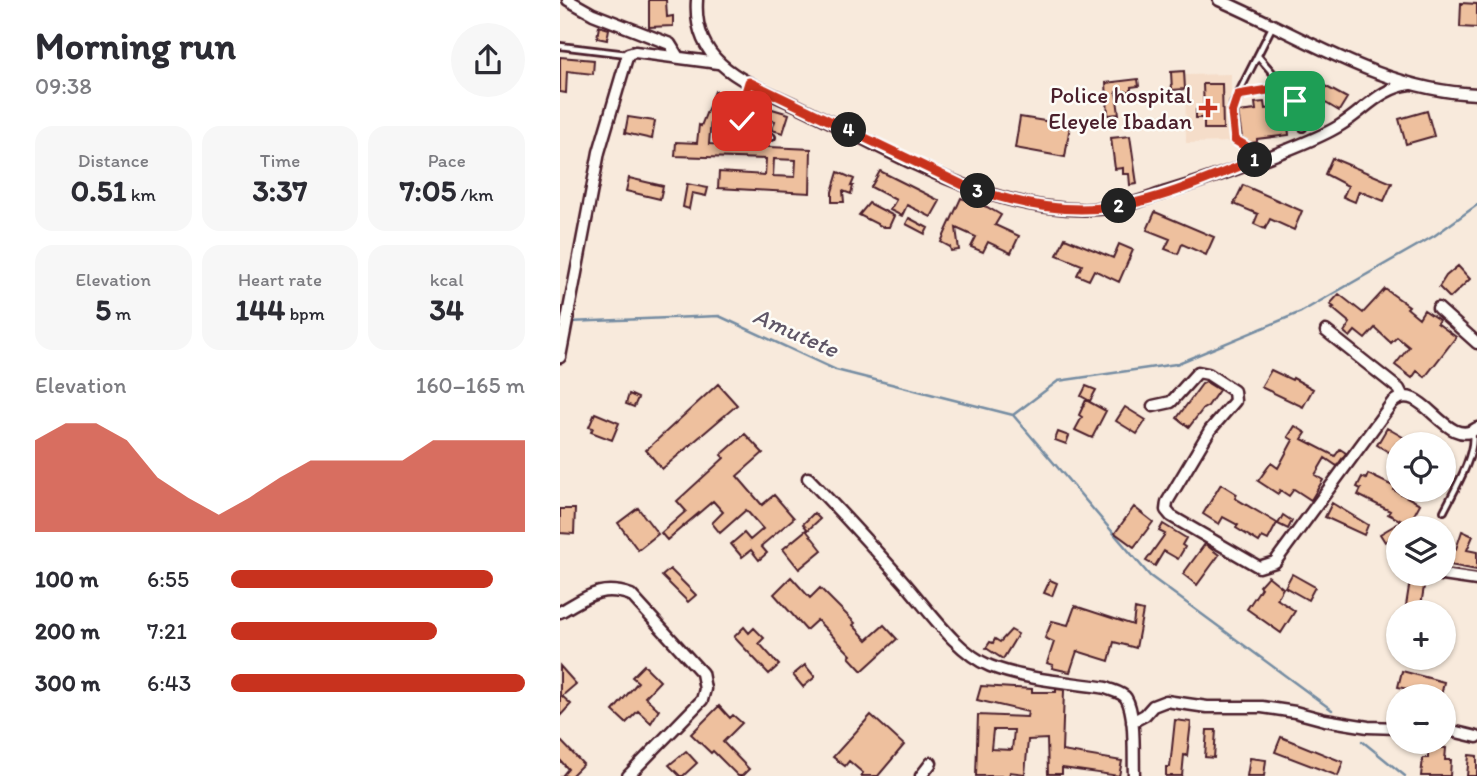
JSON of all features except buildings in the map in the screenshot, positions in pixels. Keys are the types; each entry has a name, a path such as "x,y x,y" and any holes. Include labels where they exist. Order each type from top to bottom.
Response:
{"street":[{"path":"568,0 593,14 670,44 678,57"},
{"path":"697,0 700,31 708,53 718,64 749,82 963,185 1010,201 1059,207 1110,208 1178,189 1317,138 1357,114 1385,91 1411,84"},
{"path":"1219,0 1355,65 1411,84 1455,93 1477,94"},
{"path":"560,357 599,152 628,54 635,52 718,64"},
{"path":"1438,308 1477,343"},
{"path":"1326,331 1399,388 1403,397"},
{"path":"1153,406 1171,402 1198,372 1208,374 1234,391 1235,401 1210,430 1167,502 1166,510 1171,516 1255,565 1263,566 1275,562 1392,403 1403,397 1415,399 1450,428 1461,432 1475,430"},
{"path":"808,478 858,529 912,591 927,613 978,660 1006,671 1106,688 1126,698 1132,722 1134,776"},
{"path":"1456,577 1477,580"},
{"path":"560,612 588,595 605,590 631,595 702,673 705,690 702,700 634,774"},
{"path":"1132,722 1145,715 1153,706 1166,701 1207,707 1262,707 1325,720 1386,728"},
{"path":"1456,732 1477,737"},
{"path":"921,776 931,763"}],"lane":[{"path":"1255,160 1252,150 1235,140 1232,113 1238,95 1274,24"},
{"path":"560,46 628,54"},
{"path":"1258,56 1295,101 1303,128"},
{"path":"749,82 743,102 744,125 772,137"},
{"path":"1238,95 1285,87"},
{"path":"1444,511 1472,455 1475,430"}],"shaded area":[{"name":"Police hospital Eleyele Ibadan","path":"1231,74 1231,142 1186,143 1185,75"}],"waterway":[{"path":"1013,415 1058,381 1176,364 1301,312 1434,236 1477,205"},
{"name":"Amutete","path":"569,322 719,316 836,370 1013,415"},
{"path":"1013,415 1150,576 1332,710"},
{"path":"1362,741 1405,776"}],"place":[{"name":"Police hospital Eleyele Ibadan","path":"1208,108"}],"route":[{"path":"742,121 743,102 749,82 986,194 1010,201 1059,207 1110,208 1178,189 1255,160 1255,154 1249,147 1235,140 1232,113 1238,95 1285,87 1295,101"}]}
